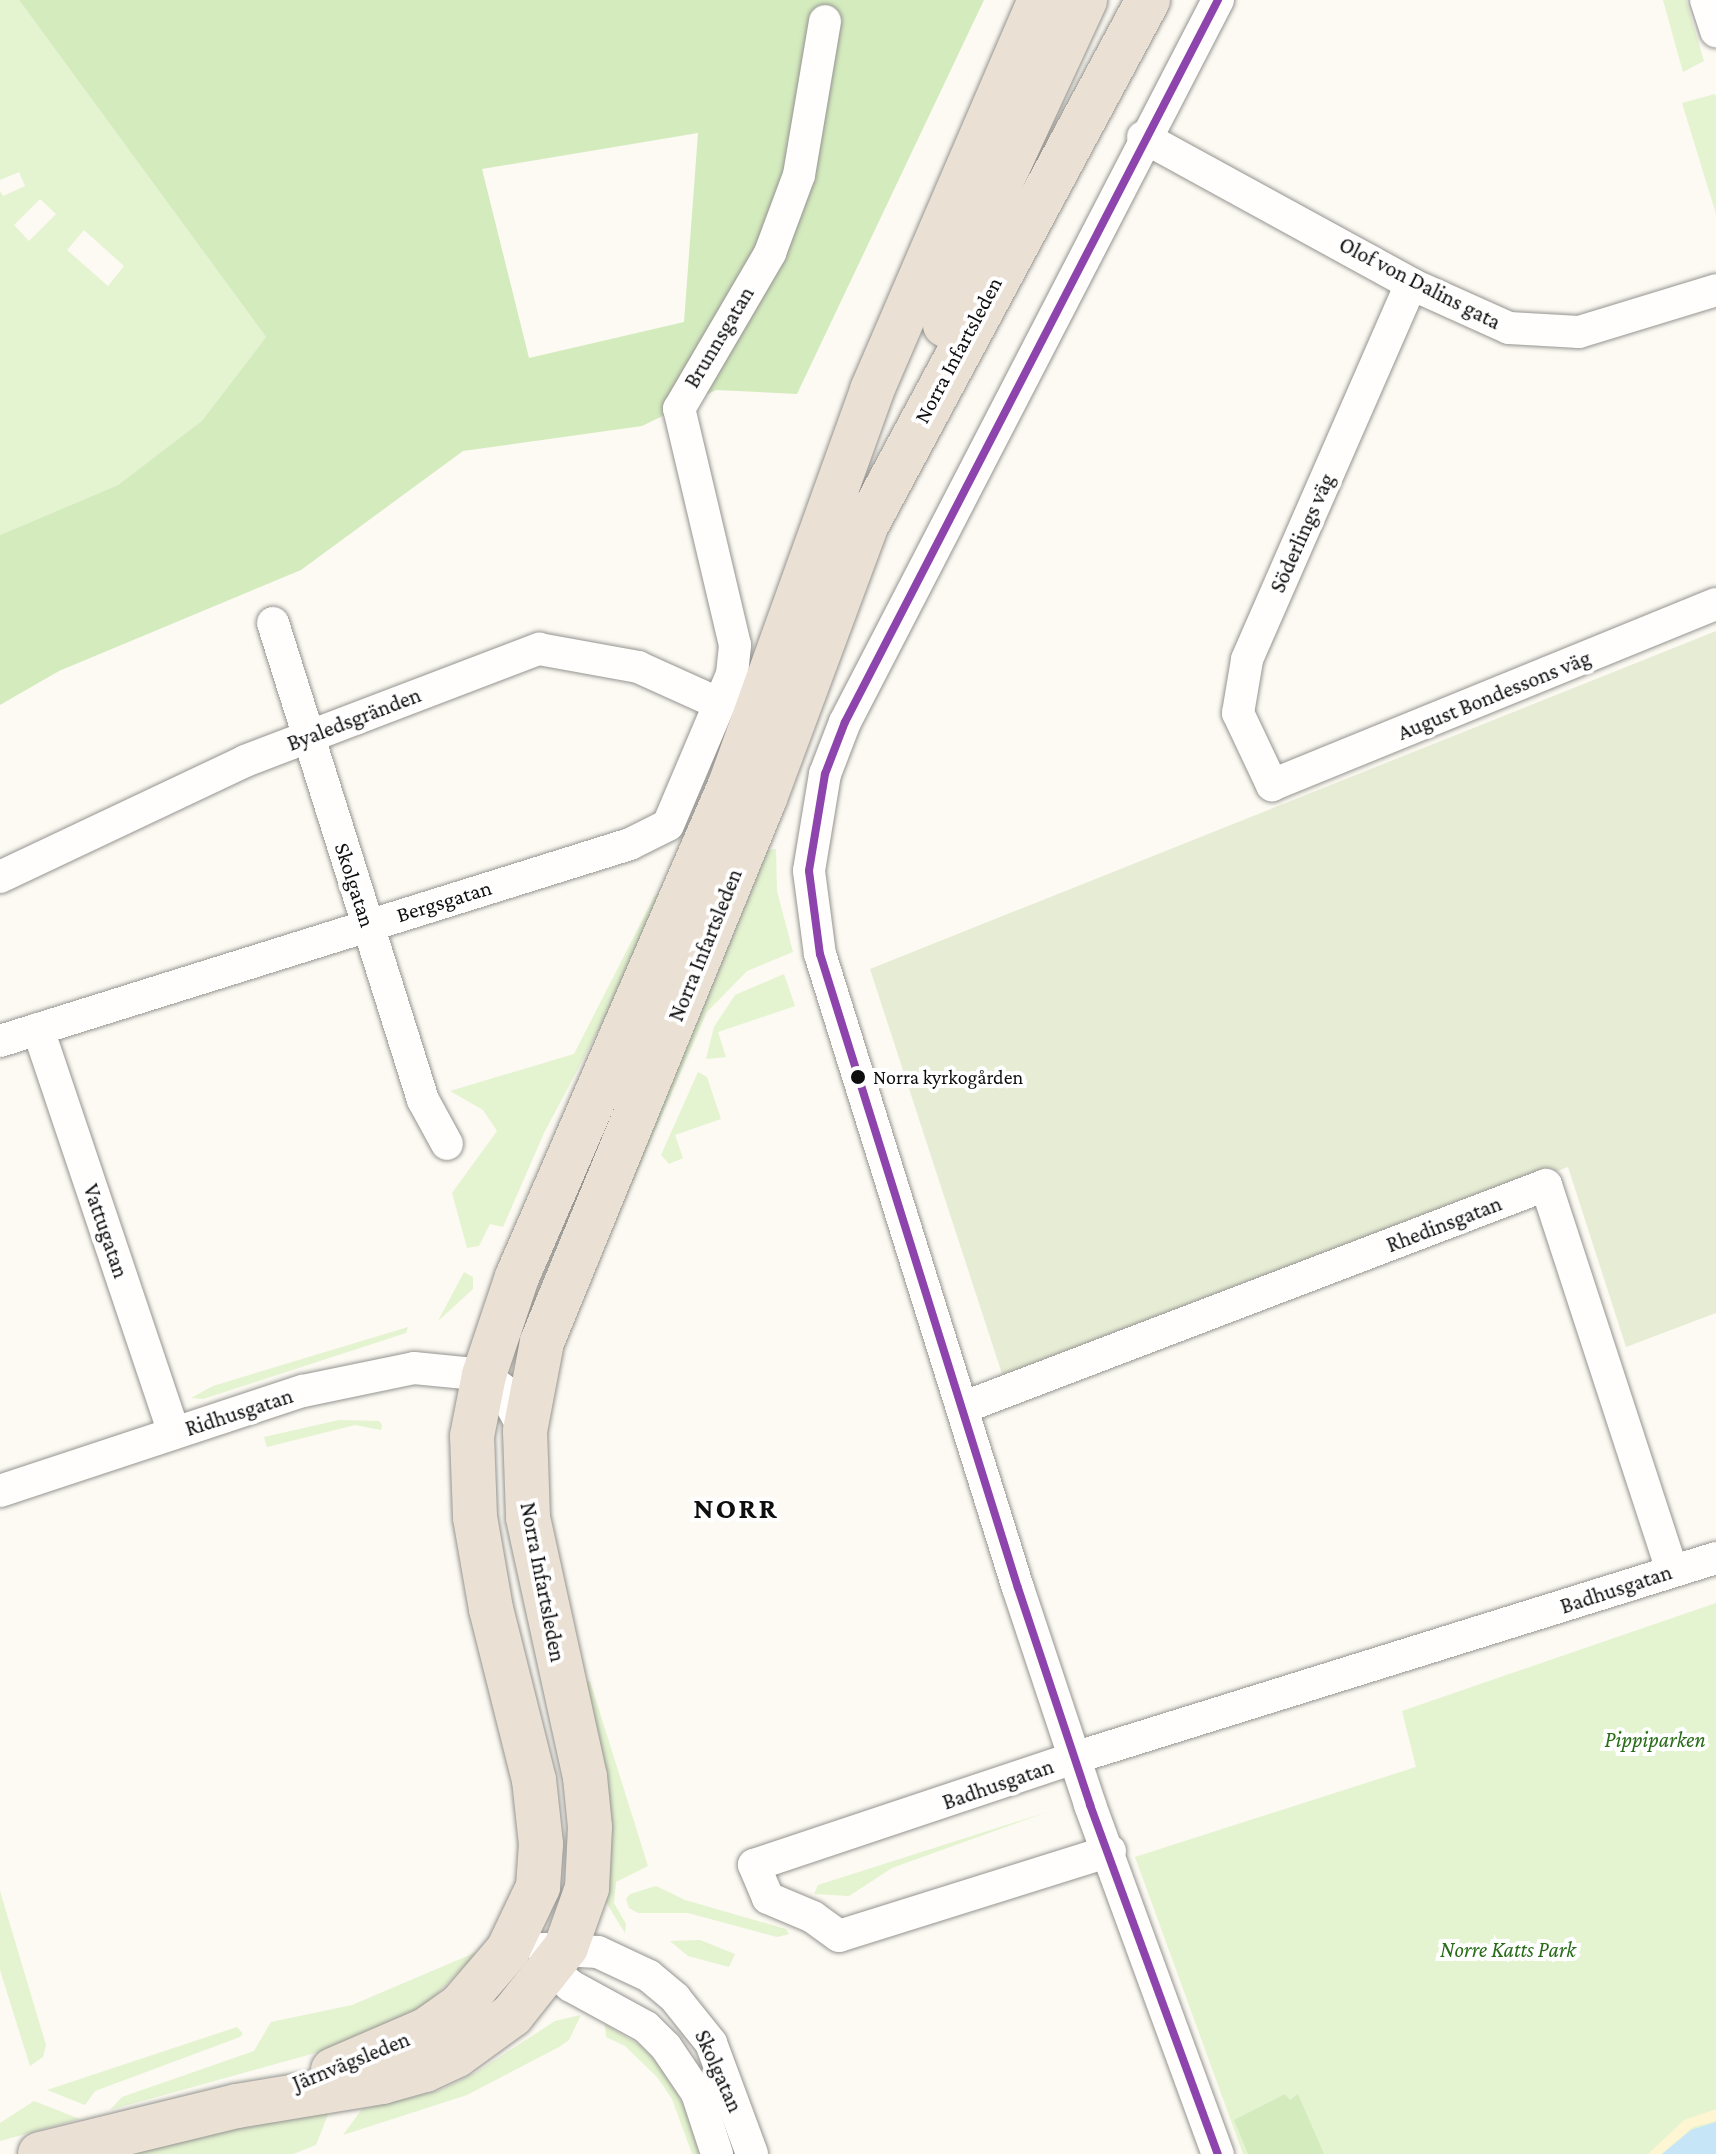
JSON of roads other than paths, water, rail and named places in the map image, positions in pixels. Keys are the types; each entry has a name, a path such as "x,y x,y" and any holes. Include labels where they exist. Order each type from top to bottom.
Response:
{"highway":[{"name":"Norra Infartsleden","path":"538,1887 541,1844 534,1780 480,1560 475,1517 472,1436 484,1375 517,1277 730,785 872,390 1040,0"},
{"path":"866,526 1002,180 1085,0"},
{"name":"Norra Infartsleden","path":"553,1955 587,1888 590,1827 585,1777 528,1517 525,1431 542,1342 765,798 866,526 1148,0"},
{"name":"Järnvägsleden","path":"237,2106 426,2030 491,1973 522,1925 538,1887"},
{"name":"Järnvägsleden","path":"40,2154 237,2106 382,2082 425,2070 457,2055 512,2015 553,1955"}],"street":[{"path":"1218,0 1143,137 845,722 825,774 813,834 811,901 820,954 1074,1758 1218,2154"},
{"path":"1706,0 1716,31"},
{"name":"Brunnsgatan","path":"720,704 732,674 735,645 679,409 770,253 794,188 818,84 825,21"},
{"name":"Olof von Dalins gata","path":"1143,137 1411,284 1509,328 1548,334 1579,332 1716,290"},
{"name":"Söderlings väg","path":"1272,785 1238,713 1247,660 1411,284"},
{"name":"August Bondessons väg","path":"1272,785 1716,604"},
{"name":"Skolgatan","path":"273,623 423,1100 447,1144"},
{"name":"Byaledsgränden","path":"0,877 309,737 539,649 638,667 720,704"},
{"name":"Bergsgatan","path":"0,1041 630,844 668,825 720,704"},
{"name":"Vattugatan","path":"38,1029 174,1433"},
{"name":"Rhedinsgatan","path":"962,1408 1546,1185 1672,1571"},
{"path":"525,1431 503,1390 484,1375 542,1342"},
{"name":"Ridhusgatan","path":"0,1491 303,1391 392,1370 454,1369 484,1375"},
{"name":"Badhusgatan","path":"1110,1851 839,1936 813,1917 768,1898 754,1865 1074,1758 1716,1558"},
{"path":"491,1973 553,1955 538,1887"},
{"name":"Skolgatan","path":"717,2154 697,2093 666,2047 646,2027 571,1986 553,1955 598,1952 649,1976 697,2022 725,2075 752,2154"}],"water":[{"path":"1716,2122 1716,2154 1662,2154 1691,2130"}],"place":[{"name":"Norra kyrkogården","path":"858,1077"}],"district":[{"name":"NORR","path":"736,1508"}],"park label":[{"name":"Pippiparken","path":"1655,1740"},
{"name":"Norre Katts Park","path":"1508,1950"}]}
